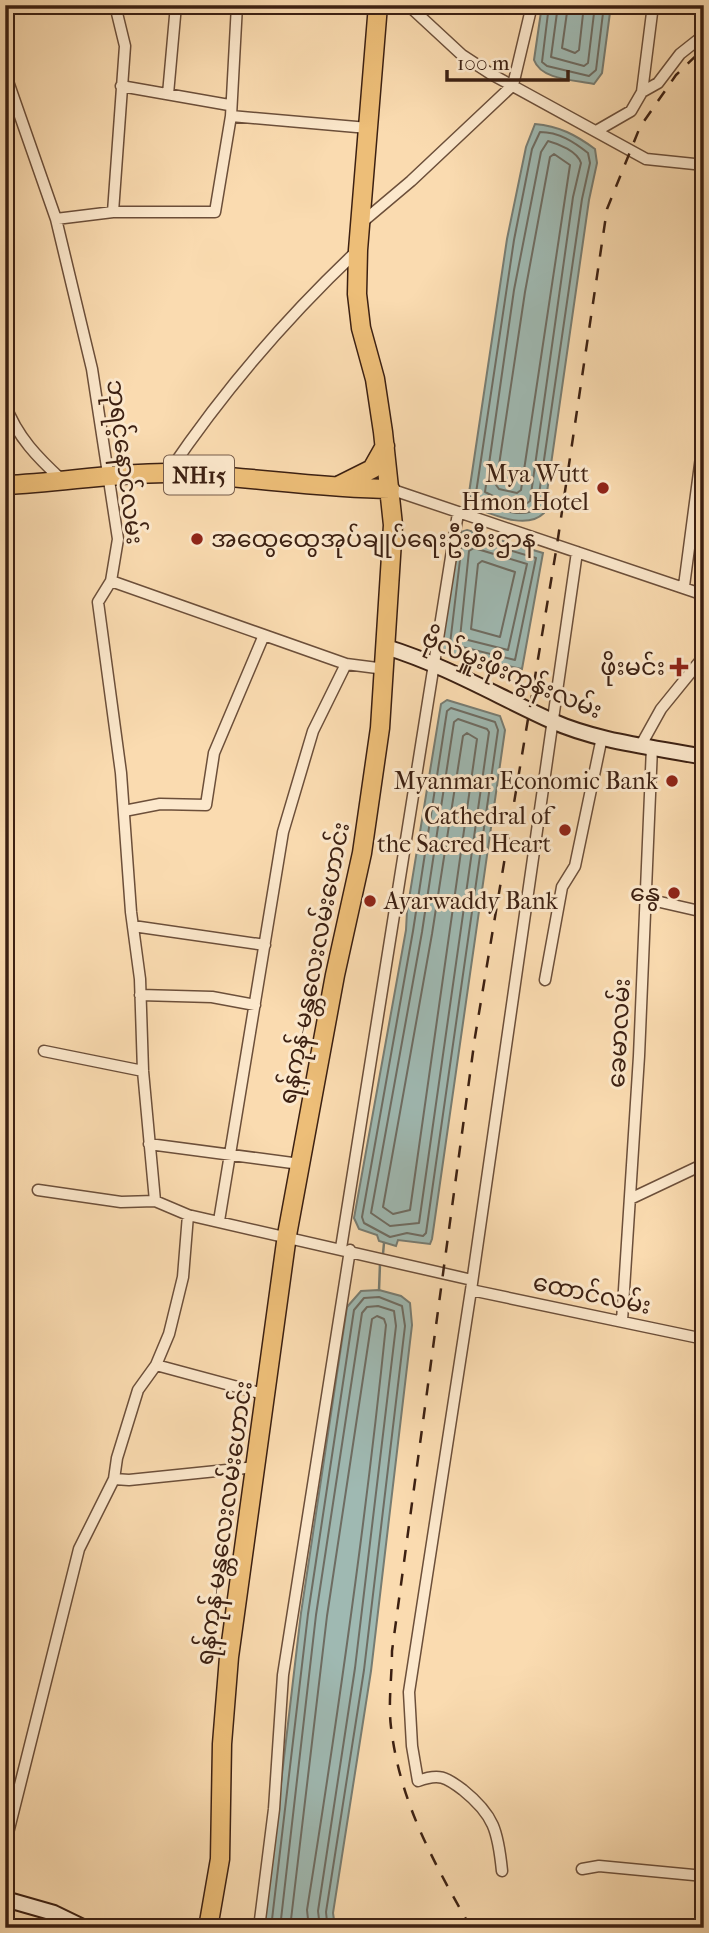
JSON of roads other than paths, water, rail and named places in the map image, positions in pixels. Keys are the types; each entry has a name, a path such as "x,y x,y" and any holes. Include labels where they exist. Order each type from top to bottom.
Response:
{"highway":[{"name":"ရန်ကုန်-မန္တလေးလမ်းဟောင်း","path":"208,1928 220,1859 222,1744 229,1657 287,1235 373,788 385,669 393,561 392,511 375,379 361,328 357,295 358,250 378,5"},
{"path":"326,488 359,478 372,469 385,446"},
{"name":"NH15","path":"7,485 168,473 240,477 326,488 390,489"},
{"path":"326,488 359,496 392,511"}],"street":[{"path":"113,212 125,46 115,5"},
{"path":"168,94 176,5"},
{"path":"56,219 113,212 215,212 230,111 237,5"},
{"path":"408,5 462,55 646,159 704,165"},
{"path":"360,224 411,181 513,85 532,5"},
{"path":"598,130 631,111 642,92 653,5"},
{"path":"642,92 658,83 680,54 704,35"},
{"name":"ဘုရင့်နောင်လမ်း","path":"5,73 56,219 92,369 110,478 118,539 111,581 98,602 124,811 155,1200"},
{"path":"121,86 168,94 230,111 368,128"},
{"path":"168,473 194,435 311,295 358,250"},
{"path":"5,404 12,424 32,452 64,482"},
{"path":"684,586 702,474 704,434"},
{"path":"390,489 704,594"},
{"path":"259,1928 274,1809 283,1675 458,513"},
{"path":"502,1871 493,1822 479,1802 448,1777 431,1777 418,1782 409,1719 415,1646 472,1285 513,979 576,552"},
{"path":"111,581 345,664 385,669"},
{"path":"124,811 160,804 206,805 214,753 264,635"},
{"name":"ဗိုလ်မှူးဖိုးကွန်းလမ်း","path":"386,647 434,662 553,721 602,737 704,757"},
{"path":"647,746 661,709 704,656"},
{"path":"219,1221 289,811 313,731 345,664"},
{"path":"545,980 562,887 575,866 602,737"},
{"name":"ခေမာလမ်း","path":"622,1321 647,899 647,746"},
{"path":"647,899 704,912"},
{"path":"133,926 265,945"},
{"path":"140,995 212,997 255,1005"},
{"path":"44,1051 143,1071"},
{"path":"149,1144 300,1164"},
{"path":"630,1199 704,1164"},
{"path":"38,1190 121,1202 155,1200"},
{"name":"ထောင်လမ်း","path":"155,1200 188,1215 346,1249 472,1285 704,1339"},
{"path":"5,1844 71,1572 79,1549 114,1479 117,1458 138,1390 156,1365 169,1334 183,1277 188,1215"},
{"path":"156,1365 267,1395"},
{"path":"114,1479 128,1480 257,1467"},
{"path":"582,1869 599,1866 704,1876"},
{"path":"5,1899 54,1913 85,1928"}],"water":[{"path":"542,5 611,5 602,73 594,84 560,78 538,67 534,60"},
{"path":"535,124 560,129 581,139 595,149 597,163 589,200 544,513 537,518 520,521 475,508 469,493 507,239 526,147"},
{"path":"467,530 543,553 522,669 445,652 442,648 455,541 458,533"},
{"path":"447,700 500,716 505,730 432,1239 430,1244 398,1240 396,1246 379,1241 377,1235 359,1229 354,1218 406,930 441,704"},
{"path":"379,1290 401,1296 410,1303 412,1325 371,1671 333,1913 334,1920 339,1924 362,1928 264,1928 301,1613 347,1307 361,1291"}],"waterway":[{"path":"383,1254 384,1243"},
{"path":"379,1290 380,1264"}],"railway":[{"path":"471,1928 420,1832 402,1781 390,1718 392,1651 475,1037 557,545 607,209 640,127 676,75 704,48"}],"place":[{"name":"Mya Wutt Hmon Hotel","path":"603,488"},
{"name":"အထွေထွေအုပ်ချုပ်ရေးဦးစီးဌာန","path":"197,539"},
{"name":"ဖိုးမင်း","path":"679,667"},
{"name":"Myanmar Economic Bank","path":"672,781"},
{"name":"Cathedral of the Sacred Heart","path":"565,830"},
{"name":"နွေ","path":"674,893"},
{"name":"Ayarwaddy Bank","path":"370,901"}]}
